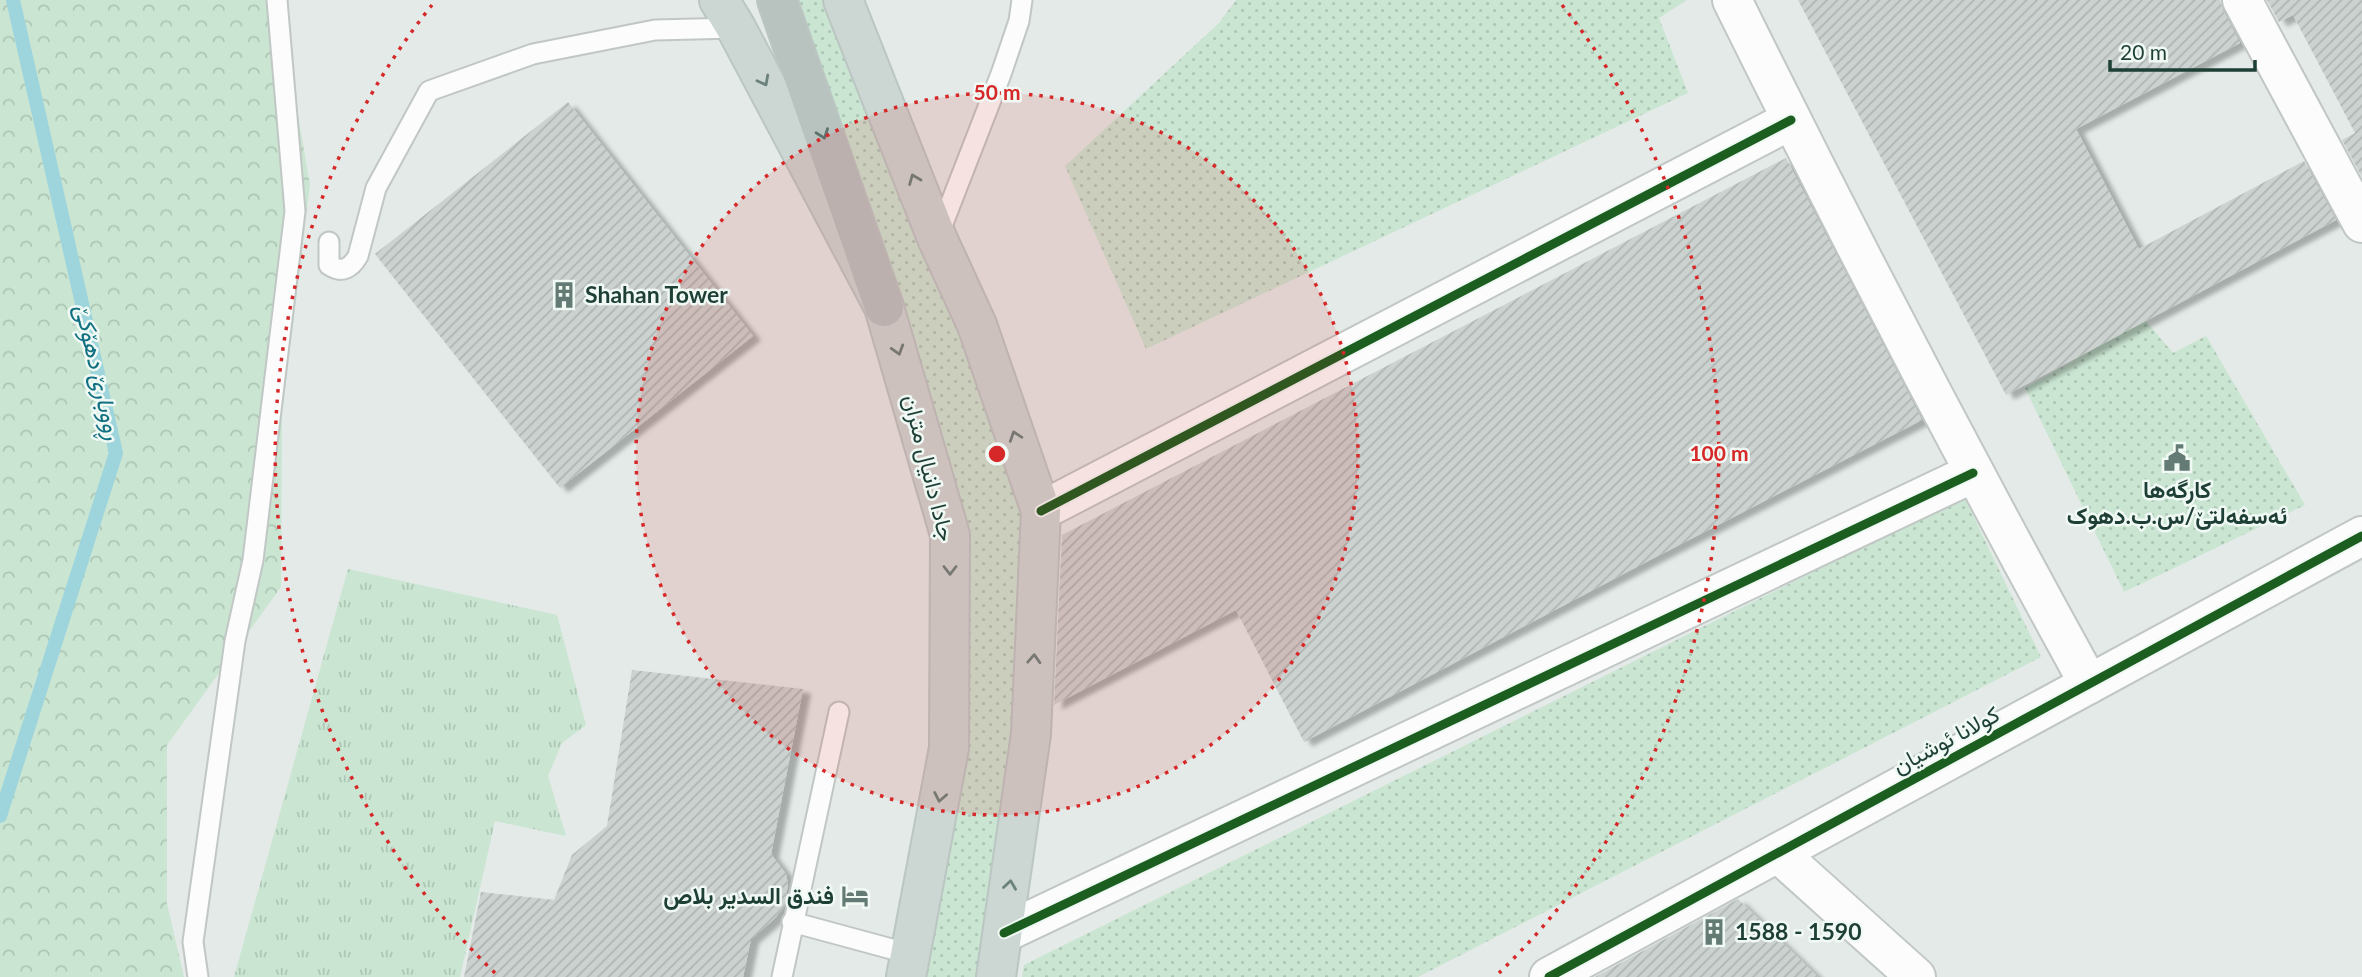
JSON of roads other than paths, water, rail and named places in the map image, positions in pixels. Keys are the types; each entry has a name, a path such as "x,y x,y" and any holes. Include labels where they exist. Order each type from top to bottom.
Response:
{"highway":[{"path":"777,0 884,307"}],"main road":[{"path":"843,0 937,238 977,325 1041,511 1031,734 996,977"},
{"name":"جادا دانيال متران","path":"728,14 884,307 950,535 949,748 908,965"}],"street":[{"path":"1732,0 1973,473 2089,684"},
{"path":"2242,0 2362,223"},
{"path":"1041,511 1791,120"},
{"path":"1004,933 1973,473"},
{"name":"كولانا ئوشيان","path":"1549,977 2360,539"},
{"path":"1778,853 1916,977"}],"lane":[{"path":"198,977 193,942 235,640 253,560 295,211 277,0"},
{"path":"937,238 1001,74 1019,21 1022,0"},
{"path":"330,242 329,265 336,270 352,266 358,256 376,188 429,91 533,54 728,14"},
{"path":"782,977 839,712"},
{"path":"792,922 908,965"}],"waterway":[{"name":"ڕووبارێ دهۆكێ","path":"0,816 116,453 13,0"}],"place":[{"name":"Shahan Tower","path":"564,295"},
{"name":"کارگەھا ئەسفەلتێ/س.ب.دھوک","path":"2177,458"},
{"name":"فندق السدير بلاص","path":"855,896"},
{"name":"1588 - 1590","path":"1714,932"}]}
